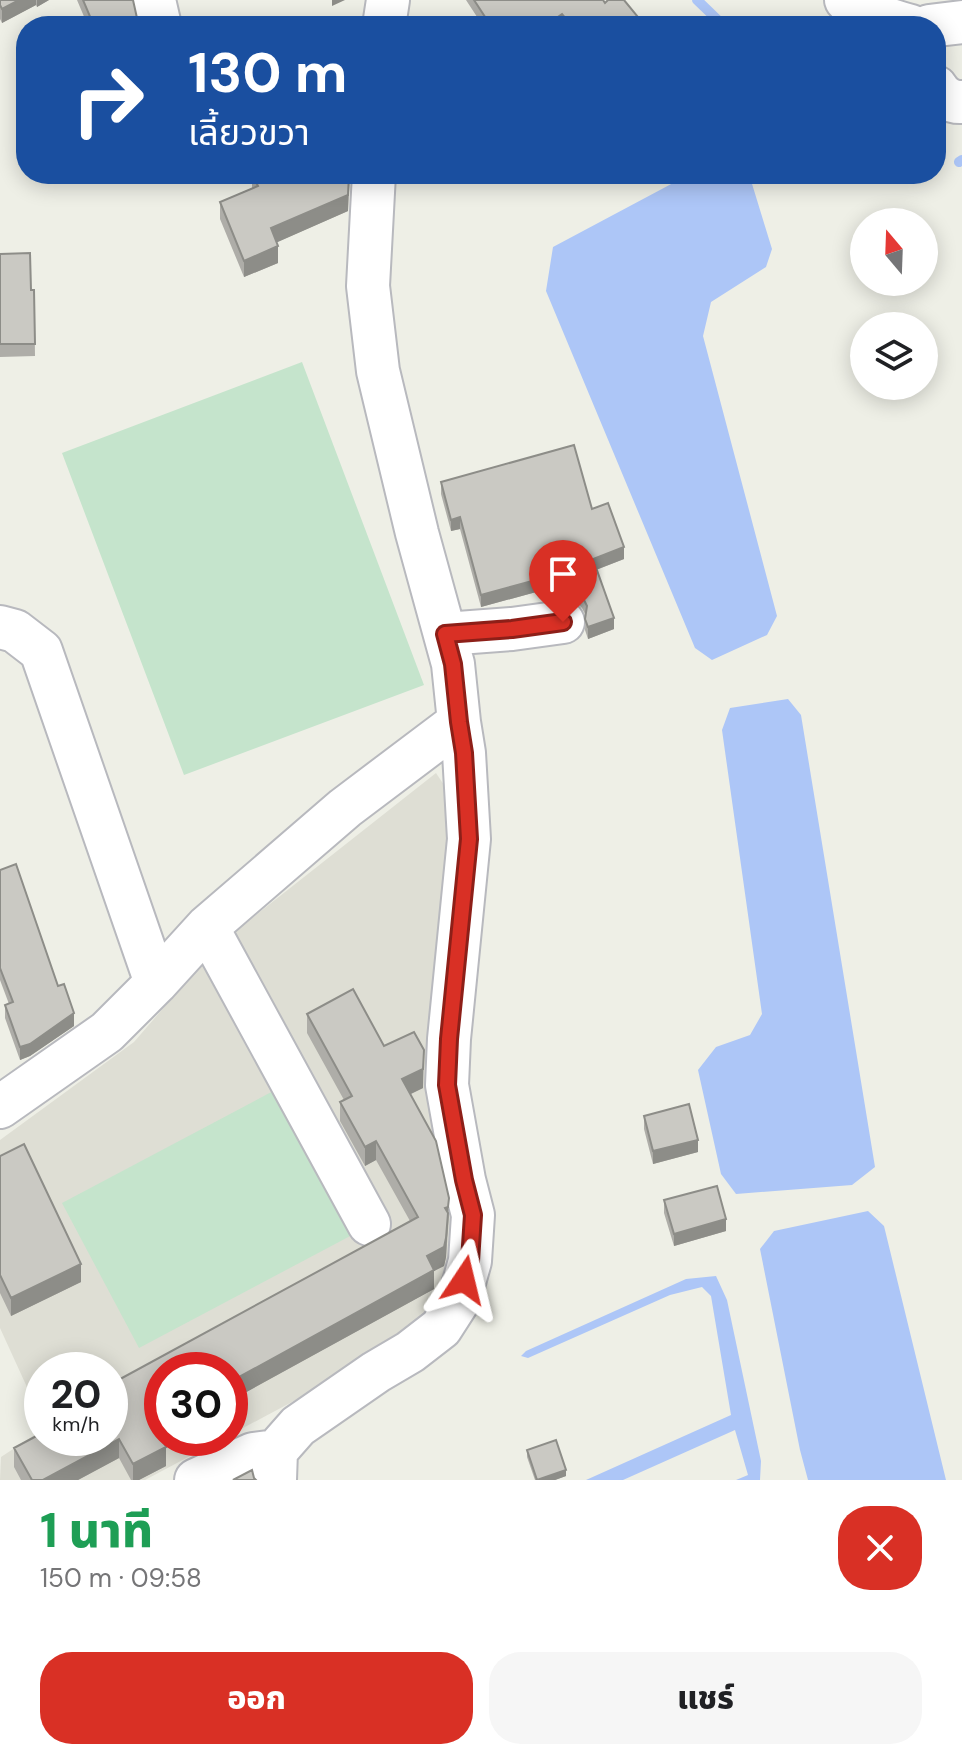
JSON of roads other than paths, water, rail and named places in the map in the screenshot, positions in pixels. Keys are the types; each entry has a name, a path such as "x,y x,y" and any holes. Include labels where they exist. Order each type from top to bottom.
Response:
{"street":[{"path":"846,0 880,16"},
{"path":"196,1480 253,1454 276,1465 298,1426 441,1328 459,1300 470,1261 473,1215 447,1085 469,839 464,753 453,664 378,371 368,286 373,184"},
{"path":"445,634 563,622"},
{"path":"0,627 15,631 41,651 156,983"},
{"path":"0,1107 107,1032 207,927 345,808 459,722"},
{"path":"207,927 369,1224"}],"water":[{"path":"671,184 752,184 772,249 766,267 711,302 703,336 777,616 767,635 712,660 695,648 546,291 553,247"},
{"path":"788,699 801,715 875,1167 852,1185 736,1194 721,1174 698,1070 716,1047 750,1035 762,1014 722,730 730,708"},
{"path":"868,1211 884,1226 946,1480 808,1480 760,1249 774,1231"},
{"path":"716,1276 727,1300 761,1461 760,1480 736,1480 748,1475 735,1430 623,1480 586,1480 731,1415 711,1296 702,1287 670,1295 528,1358 521,1356 526,1351 686,1279"}],"waterway":[{"path":"697,0 714,16"}]}
